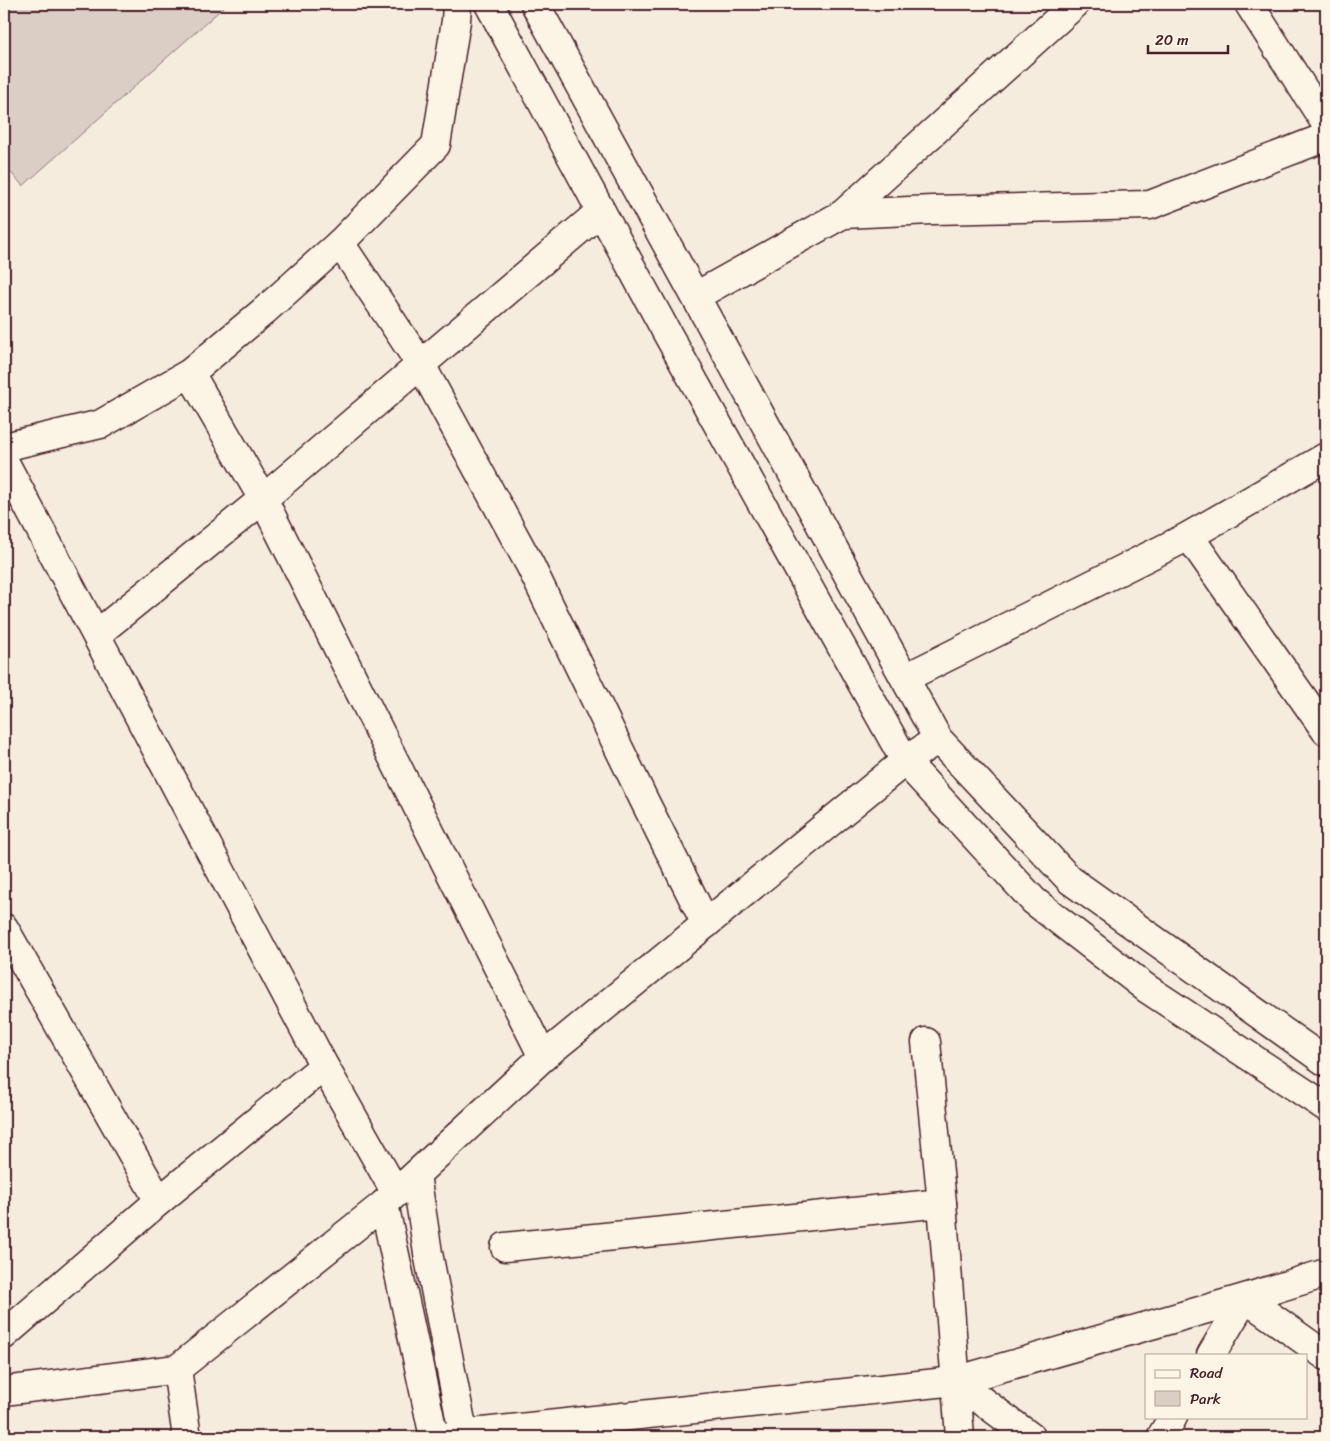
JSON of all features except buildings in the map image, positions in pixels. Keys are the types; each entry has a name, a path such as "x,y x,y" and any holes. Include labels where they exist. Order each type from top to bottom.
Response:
{"street":[{"path":"4,447 101,424 190,374 340,243 436,145 456,21 457,4"},
{"path":"490,4 667,333 905,761 1034,901 1146,988 1326,1107"},
{"path":"535,4 938,738 1070,880 1326,1062"},
{"path":"696,296 843,214 1075,4"},
{"path":"1249,4 1326,124"},
{"path":"843,214 1150,205 1326,137"},
{"path":"97,634 263,499 601,212"},
{"path":"340,243 421,365 530,565 706,924"},
{"path":"190,374 263,499 543,1057"},
{"path":"905,678 1189,536 1326,457"},
{"path":"4,461 324,1066 390,1198 434,1437"},
{"path":"1189,536 1326,730"},
{"path":"4,1391 177,1369 390,1198 543,1057 905,761 938,738"},
{"path":"4,928 159,1201"},
{"path":"926,1042 942,1203 960,1437"},
{"path":"4,1336 159,1201 324,1066"},
{"path":"416,1175 457,1436 955,1381 1326,1273"},
{"path":"505,1248 942,1203"},
{"path":"1212,1354 1245,1298"},
{"path":"1245,1298 1326,1356"},
{"path":"177,1369 187,1437"},
{"path":"955,1381 1031,1437"},
{"path":"1161,1437 1172,1418"}],"green space":[{"path":"4,4 227,4 23,186 4,165"}]}
